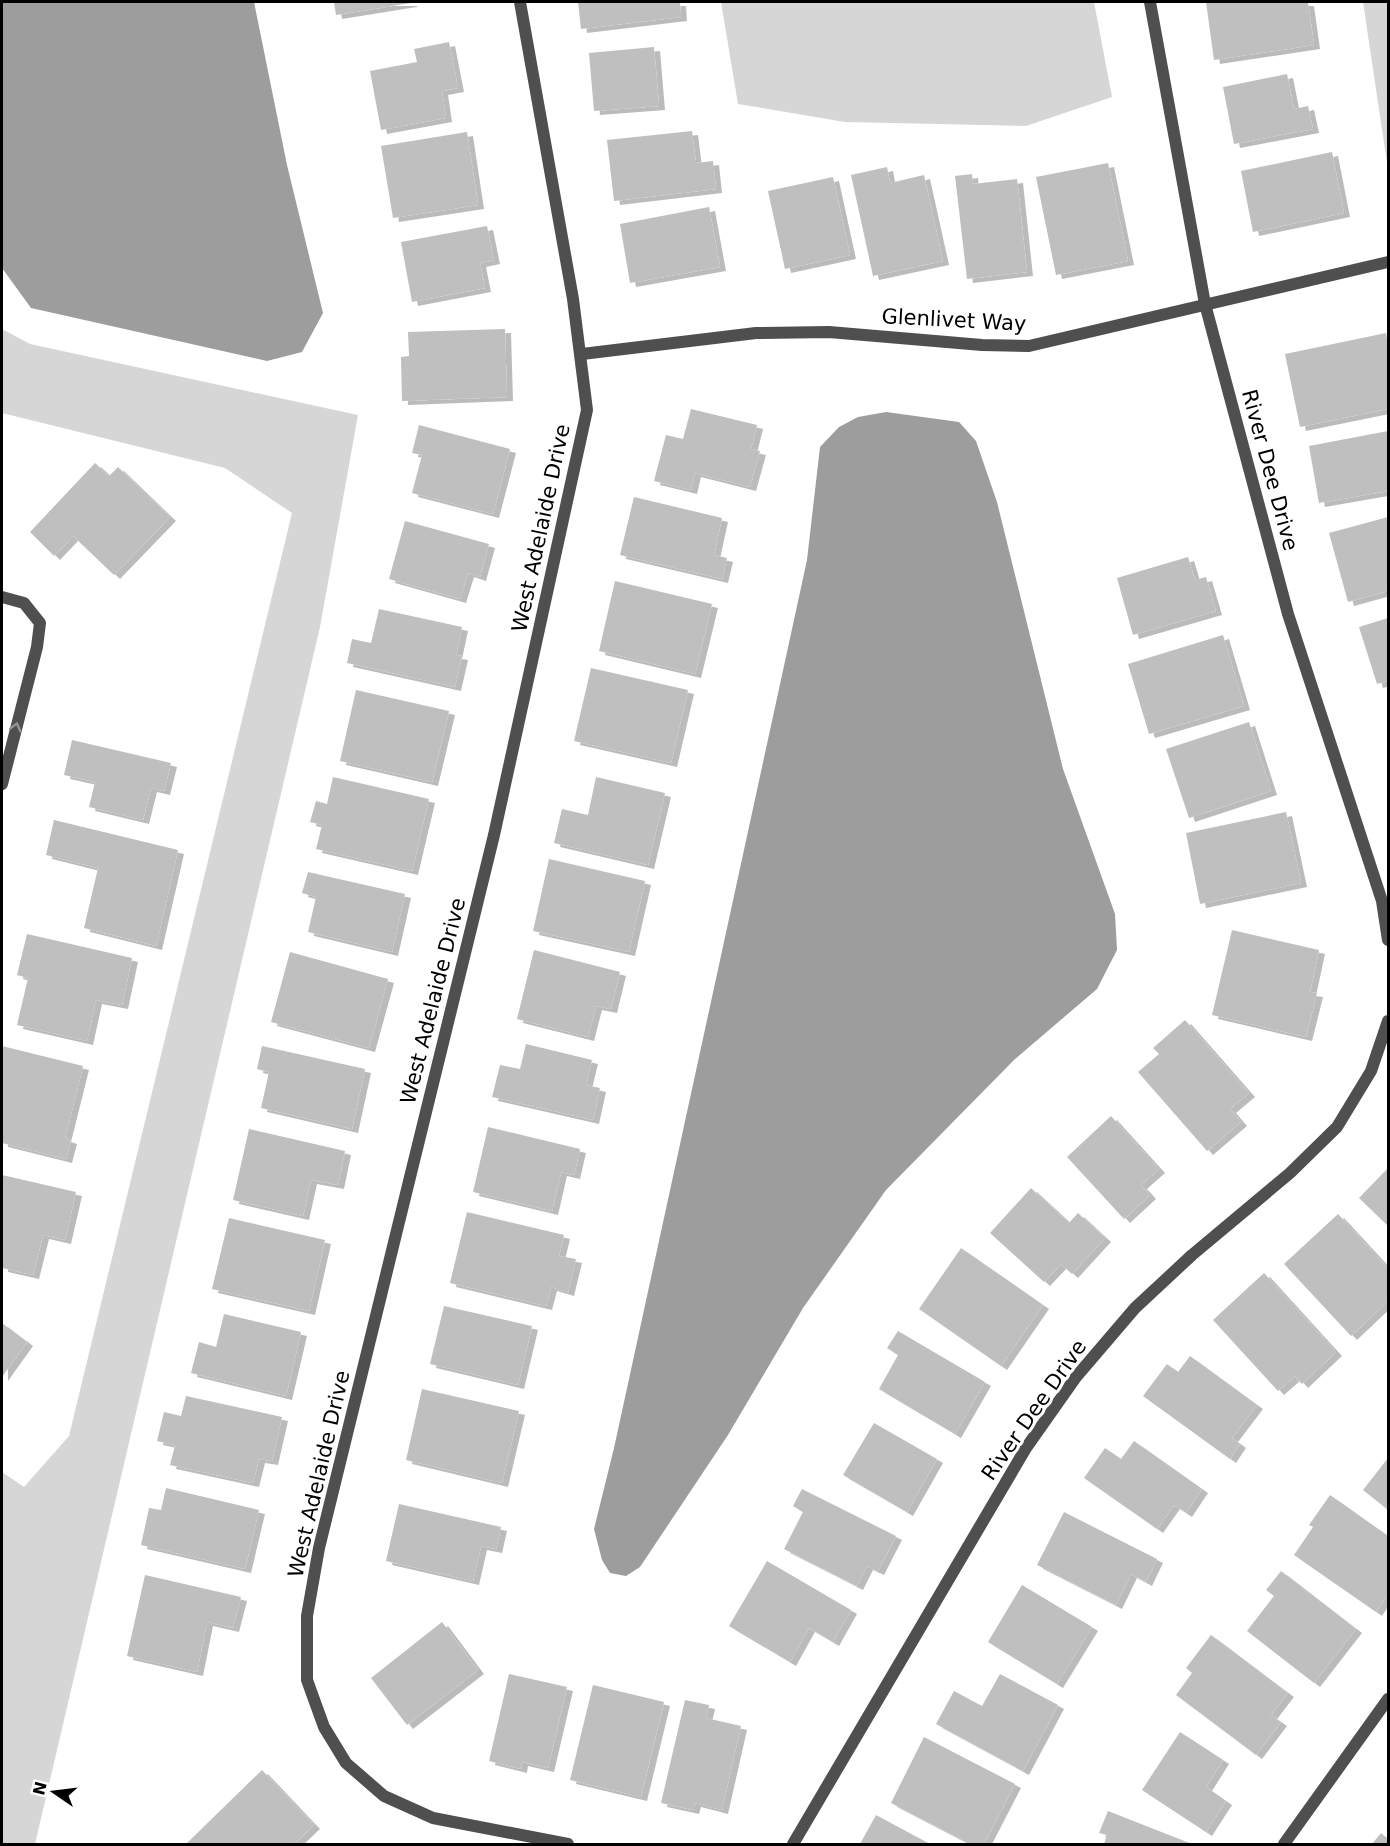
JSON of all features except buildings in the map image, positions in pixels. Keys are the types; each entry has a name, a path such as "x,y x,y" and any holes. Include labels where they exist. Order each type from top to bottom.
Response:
{"street":[{"name":"West Adelaide Drive","path":"520,2 582,354 587,410 494,835 319,1548 307,1616 307,1680 324,1727 346,1763 384,1796 433,1818 568,1845"},
{"name":"River Dee Drive","path":"1150,2 1205,304 1288,614 1382,901 1389,940"},
{"name":"Glenlivet Way","path":"582,354 756,333 829,332 982,345 1029,346 1389,262"},
{"path":"2,597 24,603 40,623 37,647 2,784"},
{"name":"River Dee Drive","path":"793,1845 1026,1448 1076,1377 1135,1308 1192,1255 1290,1173 1337,1127 1371,1071 1389,1021"},
{"path":"1284,1845 1389,1699"}],"shaded area":[{"path":"2,2 254,2 287,165 323,313 302,352 267,361 31,308 2,268"},
{"path":"721,2 1094,2 1112,97 1026,126 845,122 738,104"},
{"path":"1363,2 1388,2 1388,165 1387,163"},
{"path":"2,329 30,344 358,415 320,627 35,1844 2,1844 2,1472 24,1487 69,1436 292,513 225,468 2,413"},
{"path":"886,412 959,422 976,441 997,502 1063,769 1115,914 1117,950 1097,989 1015,1059 886,1190 803,1308 728,1435 640,1567 626,1576 610,1573 602,1560 594,1529 614,1448 807,560 820,447 839,427 858,417"}]}
